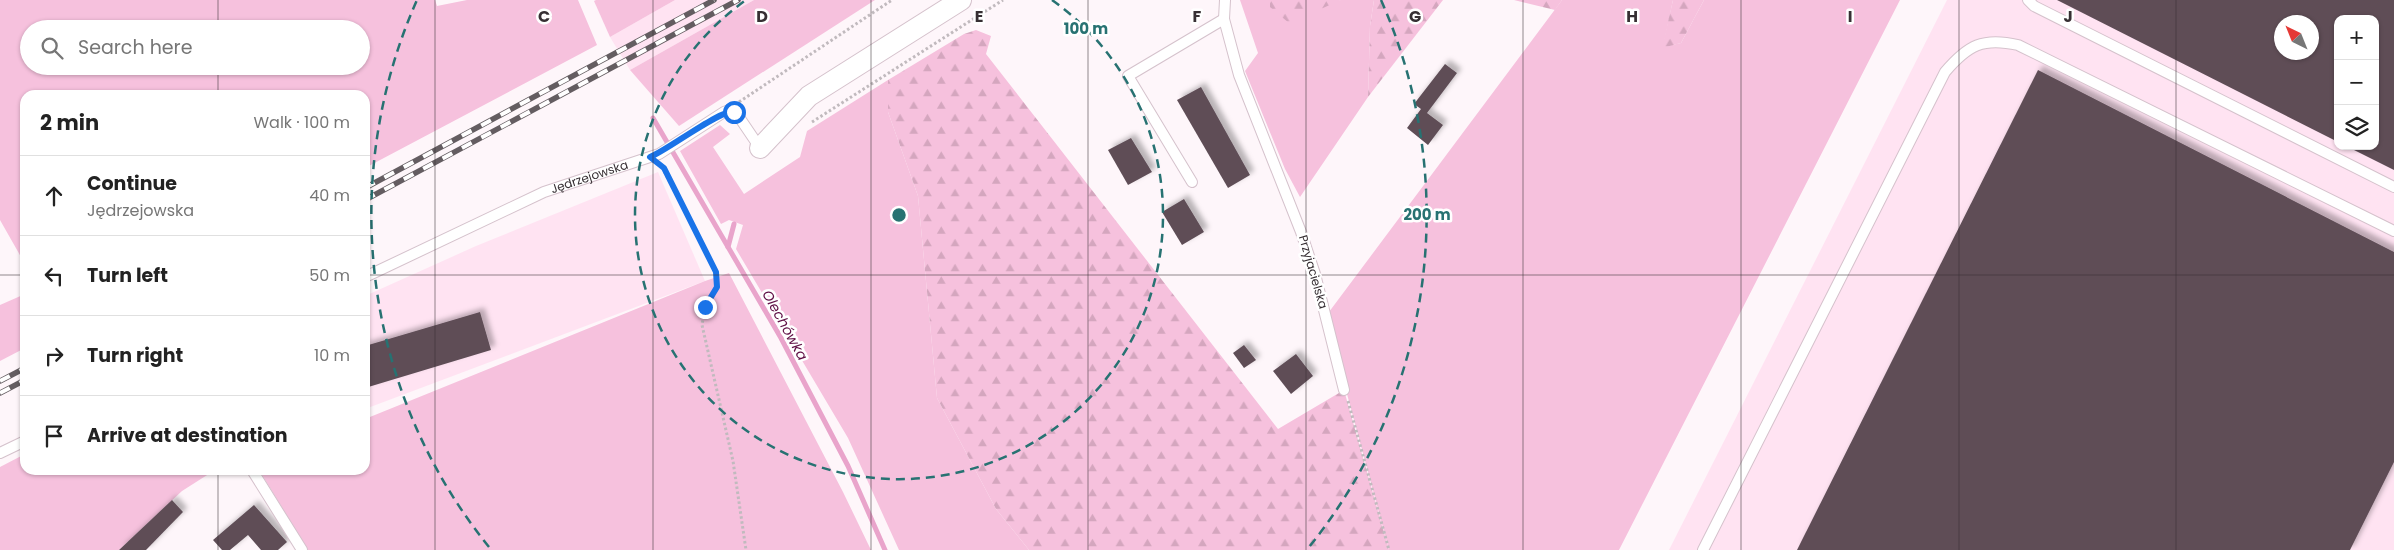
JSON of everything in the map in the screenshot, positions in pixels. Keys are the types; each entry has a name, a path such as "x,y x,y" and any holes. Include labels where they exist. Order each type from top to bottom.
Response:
{"street":[{"path":"760,148 809,96 961,0"}],"lane":[{"name":"Przyjacielska","path":"1225,0 1224,19 1239,75 1306,249 1344,390"},
{"path":"2028,0 2034,6 2394,187"},
{"path":"1192,182 1128,76 1224,19"},
{"path":"1703,550 1945,72 1959,55 1977,44 2000,41 2018,45 2394,230"},
{"path":"724,112 729,110 738,114 760,148"},
{"name":"Jędrzejowska","path":"370,276 544,192 654,155 724,112"},
{"path":"0,453 20,443"},
{"path":"255,475 302,550"}],"path":[{"path":"724,112 892,0"},
{"path":"808,124 1003,0"},
{"path":"654,155 664,168 716,272 717,287 705,307 702,325 733,461 746,548 740,550"},
{"path":"1344,390 1352,412 1389,550"}],"shaded area":[{"path":"675,0 754,0 630,70 610,37"},
{"path":"1947,0 2394,0 2394,550 1669,550"},
{"path":"658,172 705,281 370,407 370,294 476,246"}],"green space":[{"path":"0,0 435,0 437,6 467,0 578,0 597,45 370,165 370,90 20,90 20,255 0,220"},
{"path":"675,0 610,37 594,1"},
{"path":"754,0 875,0 679,126 630,70"},
{"path":"1240,0 1270,0 1270,7 1341,0 1374,0 1370,26 1368,97 1300,197 1285,169 1245,71 1258,53"},
{"path":"1270,0 1341,0 1289,23 1270,7"},
{"path":"1374,0 1443,0 1368,97 1370,26"},
{"path":"1514,0 1562,0 1555,10"},
{"path":"1562,0 1673,0 1663,47 1681,43 1704,0 1900,0 1619,550 1389,550 1326,316"},
{"path":"1673,0 1704,0 1681,43 1662,48"},
{"path":"976,30 991,36 986,54 1278,429 1344,390 1389,550 1029,550 996,509 937,398 918,196 888,112 888,80 964,34"},
{"path":"888,80 888,112 918,196 937,398 996,509 1029,550 899,550 848,438 736,249 743,225 729,220 721,224 680,151 720,125 730,134 713,147 744,194 800,157 807,131"},
{"path":"729,273 843,492 871,550 308,550 262,475 370,475 370,417 705,281"},
{"path":"20,296 20,351 0,361 0,305"},
{"path":"20,457 20,475 207,475 182,491 119,550 0,550 0,467"}],"building":[{"path":"2057,0 2394,0 2394,170 2354,150 2379,150 2379,15 2334,15 2334,140"},
{"path":"1445,64 1457,73 1427,113 1443,125 1428,145 1407,128 1421,109 1414,104"},
{"path":"2038,70 2394,252 2394,462 2350,550 1797,550"},
{"path":"1201,87 1250,175 1228,188 1177,100"},
{"path":"1131,138 1152,172 1128,185 1108,150"},
{"path":"1184,199 1204,232 1182,245 1162,212"},
{"path":"480,312 491,350 370,386 370,345"},
{"path":"1244,345 1256,360 1244,368 1233,353"},
{"path":"1296,354 1313,376 1291,394 1273,371"},
{"path":"172,500 183,512 146,550 119,550"},
{"path":"254,505 287,542 278,550 261,550 248,535 230,550 222,550 213,540"}],"waterway":[{"name":"Olechówka","path":"653,118 781,338 848,466 885,550"},
{"path":"728,247 734,224"}],"railway":[{"path":"370,185 714,0"},
{"path":"370,197 738,0"},
{"path":"0,381 20,371"},
{"path":"0,393 20,383"}],"route":[{"path":"705,307 717,287 716,272 664,168 650,157 659,154 724,112 729,110 734,112"}]}
